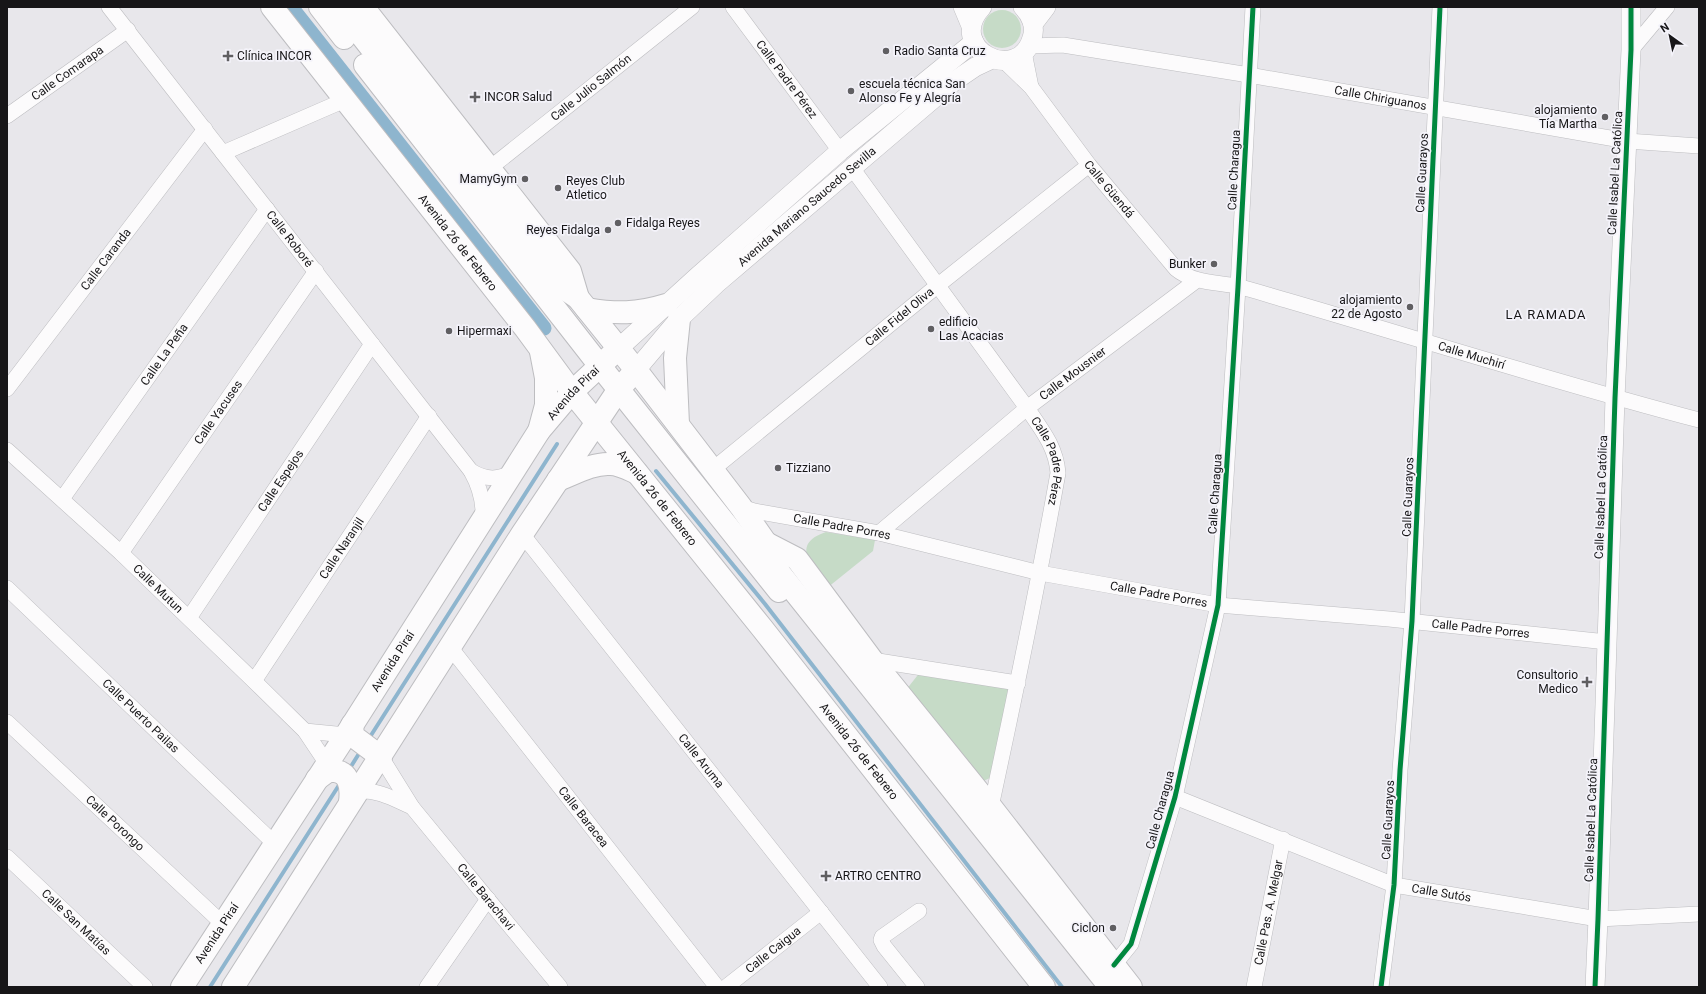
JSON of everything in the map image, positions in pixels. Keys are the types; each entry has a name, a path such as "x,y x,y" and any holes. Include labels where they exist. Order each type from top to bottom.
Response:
{"main road":[{"name":"Avenida 26 de Febrero","path":"272,7 540,346 572,392 762,628 1044,987"},
{"path":"320,7 600,366 1090,987"},
{"path":"339,7 556,282 582,303 619,348 741,507 766,543 778,572 1110,987"},
{"path":"363,7 570,271 582,303"},
{"path":"582,303 608,312 672,312 678,424"},
{"path":"539,431 546,405 546,378 540,346"},
{"name":"Avenida Piraí","path":"182,987 349,730 539,431 572,392 619,348"},
{"path":"233,987 522,534 619,389 636,370"},
{"path":"558,480 601,464 620,466 637,473"},
{"path":"766,543 797,559 872,660 991,807 1131,987"},
{"path":"892,685 911,738"},
{"path":"349,730 353,736 381,757"},
{"path":"322,772 334,770 343,774 350,784 353,797"}],"street":[{"name":"Calle Roboré","path":"110,7 472,471 482,494 484,507 483,520"},
{"name":"Calle Julio Salmón","path":"490,168 692,7"},
{"name":"Calle Padre Pérez","path":"733,7 840,151"},
{"path":"961,7 973,37 983,54 998,60"},
{"path":"973,37 974,18 982,7"},
{"path":"1023,7 1029,14 1030,39"},
{"path":"1030,39 1046,7"},
{"name":"Calle Charagua","path":"1114,965 1131,944 1175,797 1218,605 1238,287 1253,7"},
{"name":"Calle Guarayos","path":"1381,987 1394,885 1400,770 1412,621 1440,7"},
{"name":"Calle Isabel La Católica","path":"1595,987 1614,398 1631,50 1631,7"},
{"path":"1631,50 1667,7"},
{"name":"Calle Comarapa","path":"7,116 128,30"},
{"name":"Avenida Mariano Saucedo Sevilla","path":"636,370 672,312 840,151 973,37"},
{"name":"Avenida Mariano Saucedo Sevilla","path":"619,348 716,284 953,82 975,67 998,60 1017,57 1030,39"},
{"name":"Calle Chiriguanos","path":"1030,39 1250,75 1626,141 1699,146"},
{"name":"Calle Güendá","path":"1030,39 1031,86"},
{"name":"Calle Güendá","path":"998,60 1031,86 1089,165 1176,269 1185,276 1197,280"},
{"path":"223,153 345,100"},
{"name":"Calle Caranda","path":"7,389 205,129"},
{"name":"Calle Fidel Oliva","path":"712,470 937,286 1089,165"},
{"name":"Calle Padre Pérez","path":"852,168 1027,408 1048,438 1057,459 1058,473 1040,573 991,807"},
{"name":"Calle La Peña","path":"62,499 267,209"},
{"name":"Calle Yacuses","path":"121,553 316,271"},
{"name":"Calle Muchirí","path":"1197,280 1238,287 1424,340 1614,398 1699,420"},
{"name":"Calle Mousnier","path":"879,533 1027,408 1197,280"},
{"name":"Calle Espejos","path":"189,618 372,344"},
{"name":"Calle Naranjil","path":"254,681 429,416"},
{"name":"Calle Mutun","path":"7,450 121,553 305,731 322,772"},
{"name":"Calle Roboré","path":"472,471 481,476 492,479 504,477 514,472"},
{"name":"Calle Padre Porres","path":"741,507 754,512 879,533 1040,573 1218,605 1412,621 1607,642"},
{"name":"Calle Aruma","path":"522,534 880,987"},
{"name":"Calle Puerto Pailas","path":"7,588 275,844"},
{"name":"Calle Baracea","path":"450,647 718,987"},
{"path":"872,660 1018,683"},
{"name":"Calle Porongo","path":"7,722 223,924"},
{"path":"305,731 349,730"},
{"name":"Calle Barachavi","path":"392,739 390,750 392,759 412,807"},
{"name":"Calle Barachavi","path":"381,757 412,807 560,987"},
{"name":"Calle Barachavi","path":"353,797 365,790 387,795 412,807"},
{"name":"Calle Sutós","path":"1175,797 1283,839 1394,885 1598,919 1699,914"},
{"name":"Calle Pas. A. Melgar","path":"1254,987 1283,839"},
{"name":"Calle San Matías","path":"7,856 145,987"},
{"path":"427,987 488,899"},
{"path":"917,987 884,946 881,940 882,937 918,911"},
{"name":"Calle Caigua","path":"726,987 821,912"},
{"path":"542,966 549,987"}],"green space":[{"path":"998,10 1006,10 1016,15 1020,22 1020,36 1016,43 1006,48 998,48 988,43 986,40 983,33 983,25 988,15 991,13"},
{"path":"826,532 875,540 873,551 827,588 811,565 807,557 806,550 809,543 815,537"},
{"path":"921,671 1011,686 990,778 981,782 906,690"}],"waterway":[{"path":"291,7 544,328"},
{"path":"368,740 557,444"},
{"path":"656,471 765,604 1062,987"},
{"path":"350,768 360,752"},
{"path":"210,987 341,782"}],"cycle path":[{"path":"1114,965 1131,944 1175,797 1218,605 1238,287 1253,7"},
{"path":"1381,987 1394,885 1400,770 1412,621 1440,7"},
{"path":"1595,987 1615,398 1631,50 1631,7"}],"place":[{"name":"Radio Santa Cruz","path":"886,51"},
{"name":"Clínica INCOR","path":"228,56"},
{"name":"escuela técnica San Alonso Fe y Alegría","path":"851,91"},
{"name":"INCOR Salud","path":"475,97"},
{"name":"alojamiento Tía Martha","path":"1605,117"},
{"name":"MamyGym","path":"525,179"},
{"name":"Reyes Club Atletico","path":"558,188"},
{"name":"Fidalga Reyes","path":"618,223"},
{"name":"Reyes Fidalga","path":"608,230"},
{"name":"Bunker","path":"1214,264"},
{"name":"alojamiento 22 de Agosto","path":"1410,307"},
{"name":"edificio Las Acacias","path":"931,329"},
{"name":"Hipermaxi","path":"449,331"},
{"name":"Tizziano","path":"778,468"},
{"name":"Consultorio Medico","path":"1587,682"},
{"name":"ARTRO CENTRO","path":"826,876"},
{"name":"Ciclon","path":"1113,928"}],"district":[{"name":"LA RAMADA","path":"1546,314"}]}
